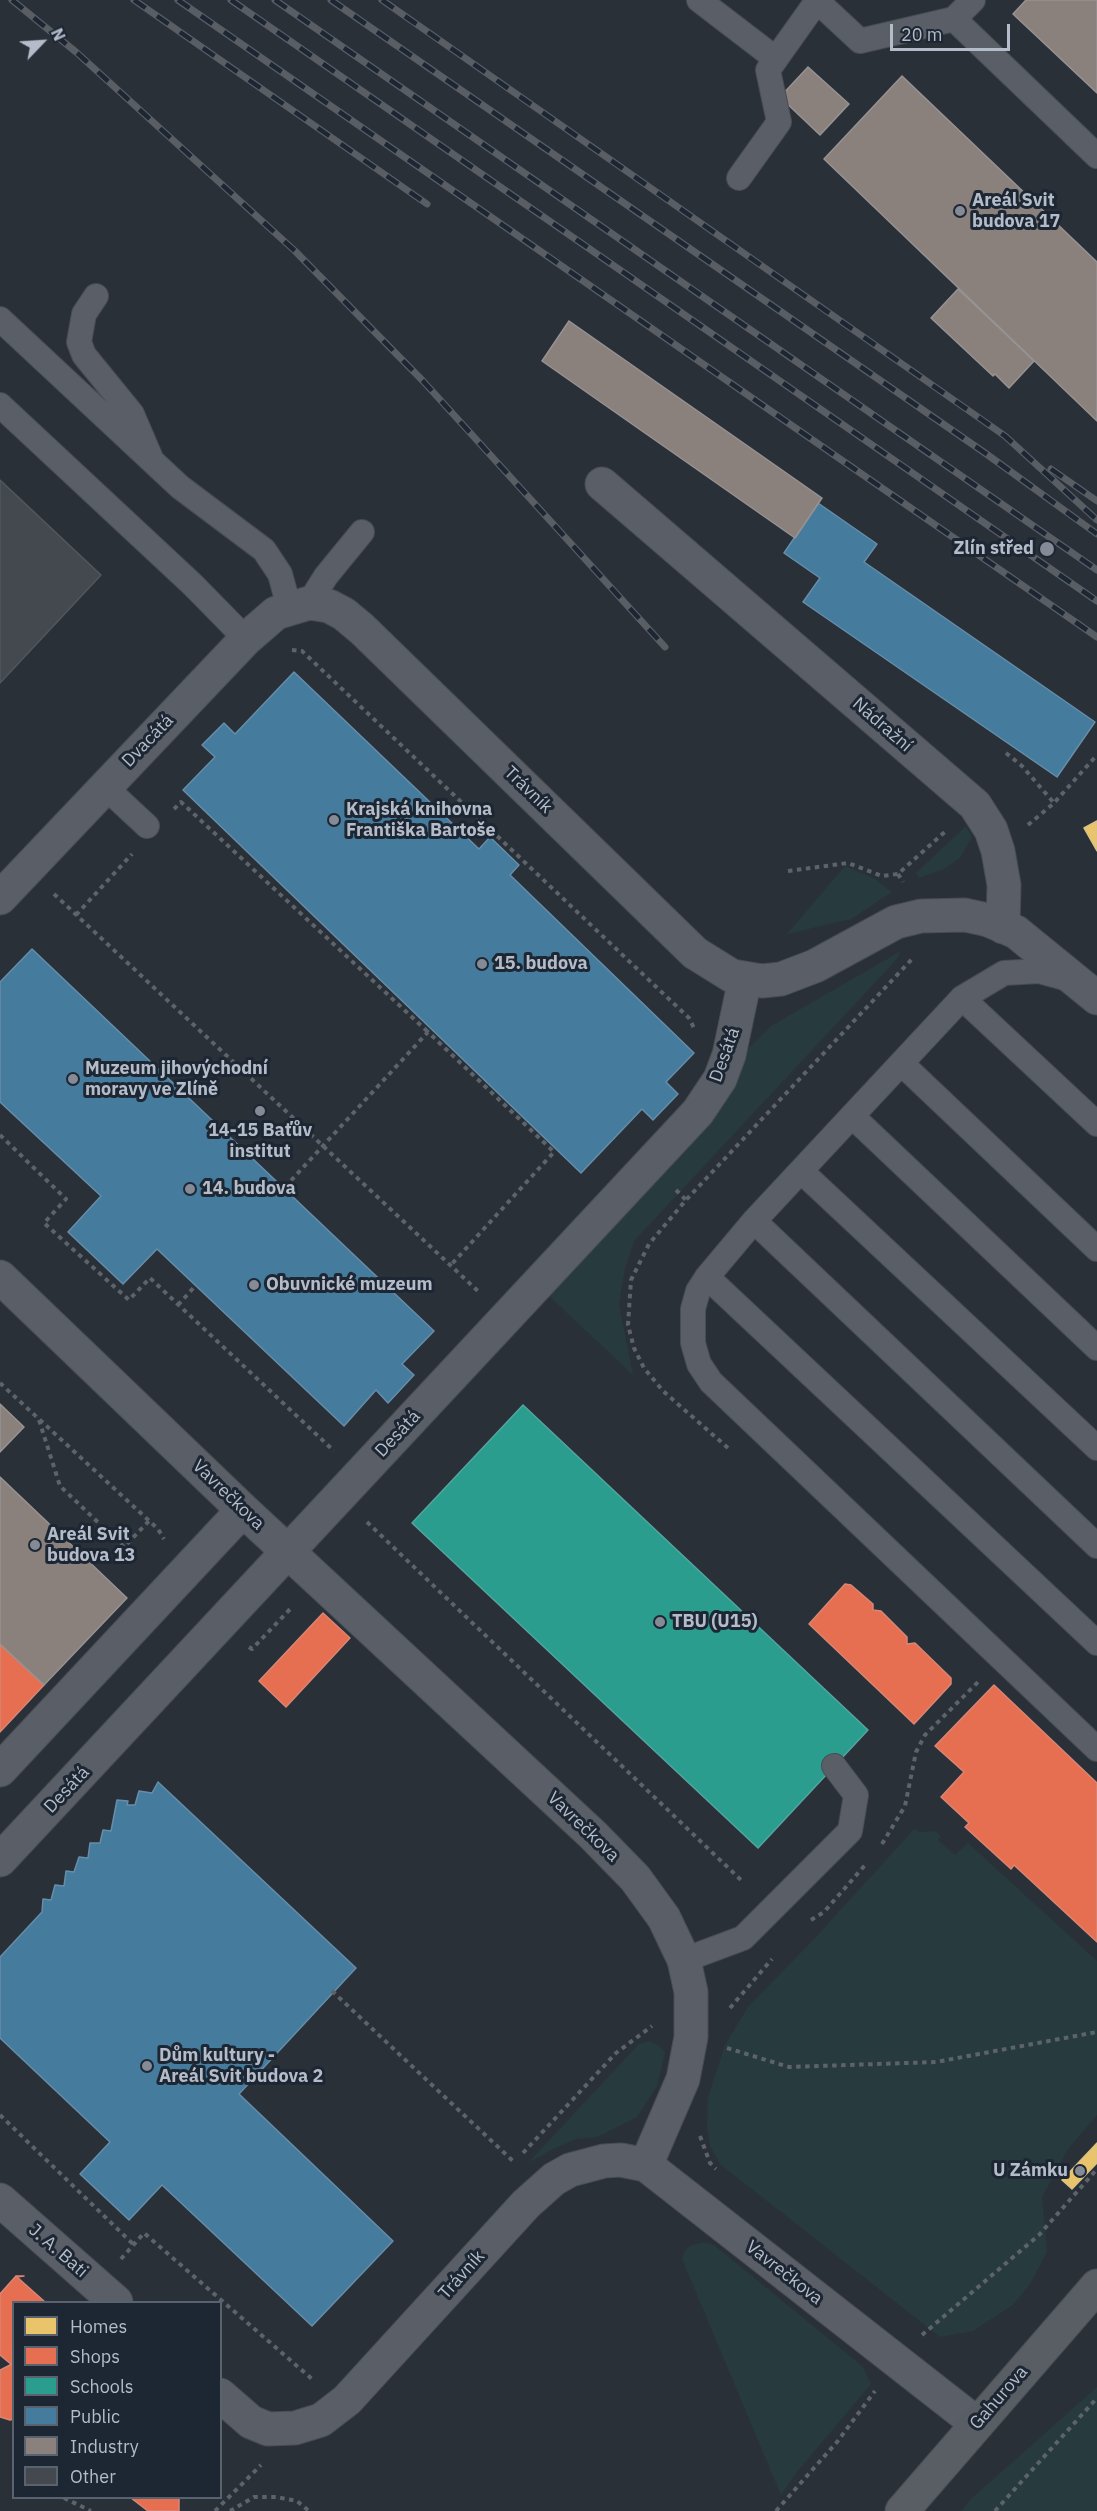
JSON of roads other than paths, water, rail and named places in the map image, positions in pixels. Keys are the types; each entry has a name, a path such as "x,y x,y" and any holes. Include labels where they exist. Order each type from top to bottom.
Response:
{"street":[{"name":"Nádražní","path":"602,484 975,805 991,830 998,851 1004,885 1003,927"},
{"name":"Dvacátá","path":"4,885 105,787 246,639 276,613 299,605"},
{"name":"Trávník","path":"299,605 329,606 353,622 695,953 718,969 745,979"},
{"path":"745,979 781,979 815,966 896,922 921,916 965,915 988,920 1038,947 1087,990"},
{"name":"Desátá","path":"0,1860 698,1112 720,1079 729,1055 745,979"},
{"name":"Vavrečkova","path":"0,1276 243,1510 593,1835 635,1878 664,1918 684,1960 691,1992 690,2037 683,2079 646,2165 976,2423"},
{"path":"0,1770 243,1510"},
{"name":"Trávník","path":"222,2397 251,2422 268,2428 295,2428 321,2420 347,2400 526,2204 554,2179 570,2170 604,2161 621,2160 646,2165"},
{"name":"J. A. Bati","path":"0,2200 107,2294"},
{"name":"Gahurova","path":"902,2511 1097,2286"}],"lane":[{"path":"699,0 776,59"},
{"path":"739,178 779,122 768,70 816,1 860,41 954,19 973,0"},
{"path":"954,19 1097,156"},
{"path":"96,296 84,314 78,342 84,355 132,414 152,462"},
{"path":"0,319 152,462 264,550 299,605 362,532"},
{"path":"0,405 193,585 246,639"},
{"path":"105,787 144,836"},
{"path":"1087,990 1039,971 1004,973 962,998 754,1221 707,1277 698,1292 693,1309 693,1342 699,1364 711,1382 1097,1749"},
{"path":"962,998 1097,1124"},
{"path":"902,1064 1097,1249"},
{"path":"852,1116 1097,1348"},
{"path":"802,1172 1097,1448"},
{"path":"754,1221 1097,1546"},
{"path":"707,1277 1097,1643"},
{"path":"684,1960 743,1938 850,1831 856,1795 834,1766"}],"railway":[{"path":"12,0 76,52 295,251 423,381 665,647"},
{"path":"134,0 427,204"},
{"path":"178,0 1097,637"},
{"path":"231,0 1097,601"},
{"path":"275,0 1097,570"},
{"path":"331,0 985,453 1097,534"},
{"path":"382,0 1005,436 1097,520"},
{"path":"1051,469 1097,501"}],"place":[{"name":"Areál Svit budova 17","path":"960,211"},
{"name":"Zlín střed","path":"1047,549"},
{"name":"Krajská knihovna Františka Bartoše","path":"334,820"},
{"name":"15. budova","path":"482,964"},
{"name":"Muzeum jihovýchodní moravy ve Zlíně","path":"73,1079"},
{"name":"14-15 Baťův institut","path":"260,1111"},
{"name":"14. budova","path":"190,1189"},
{"name":"Obuvnické muzeum","path":"254,1285"},
{"name":"Areál Svit budova 13","path":"35,1545"},
{"name":"TBU (U15)","path":"660,1622"},
{"name":"Dům kultury - Areál Svit budova 2","path":"147,2066"},
{"name":"U Zámku","path":"1080,2171"}]}
